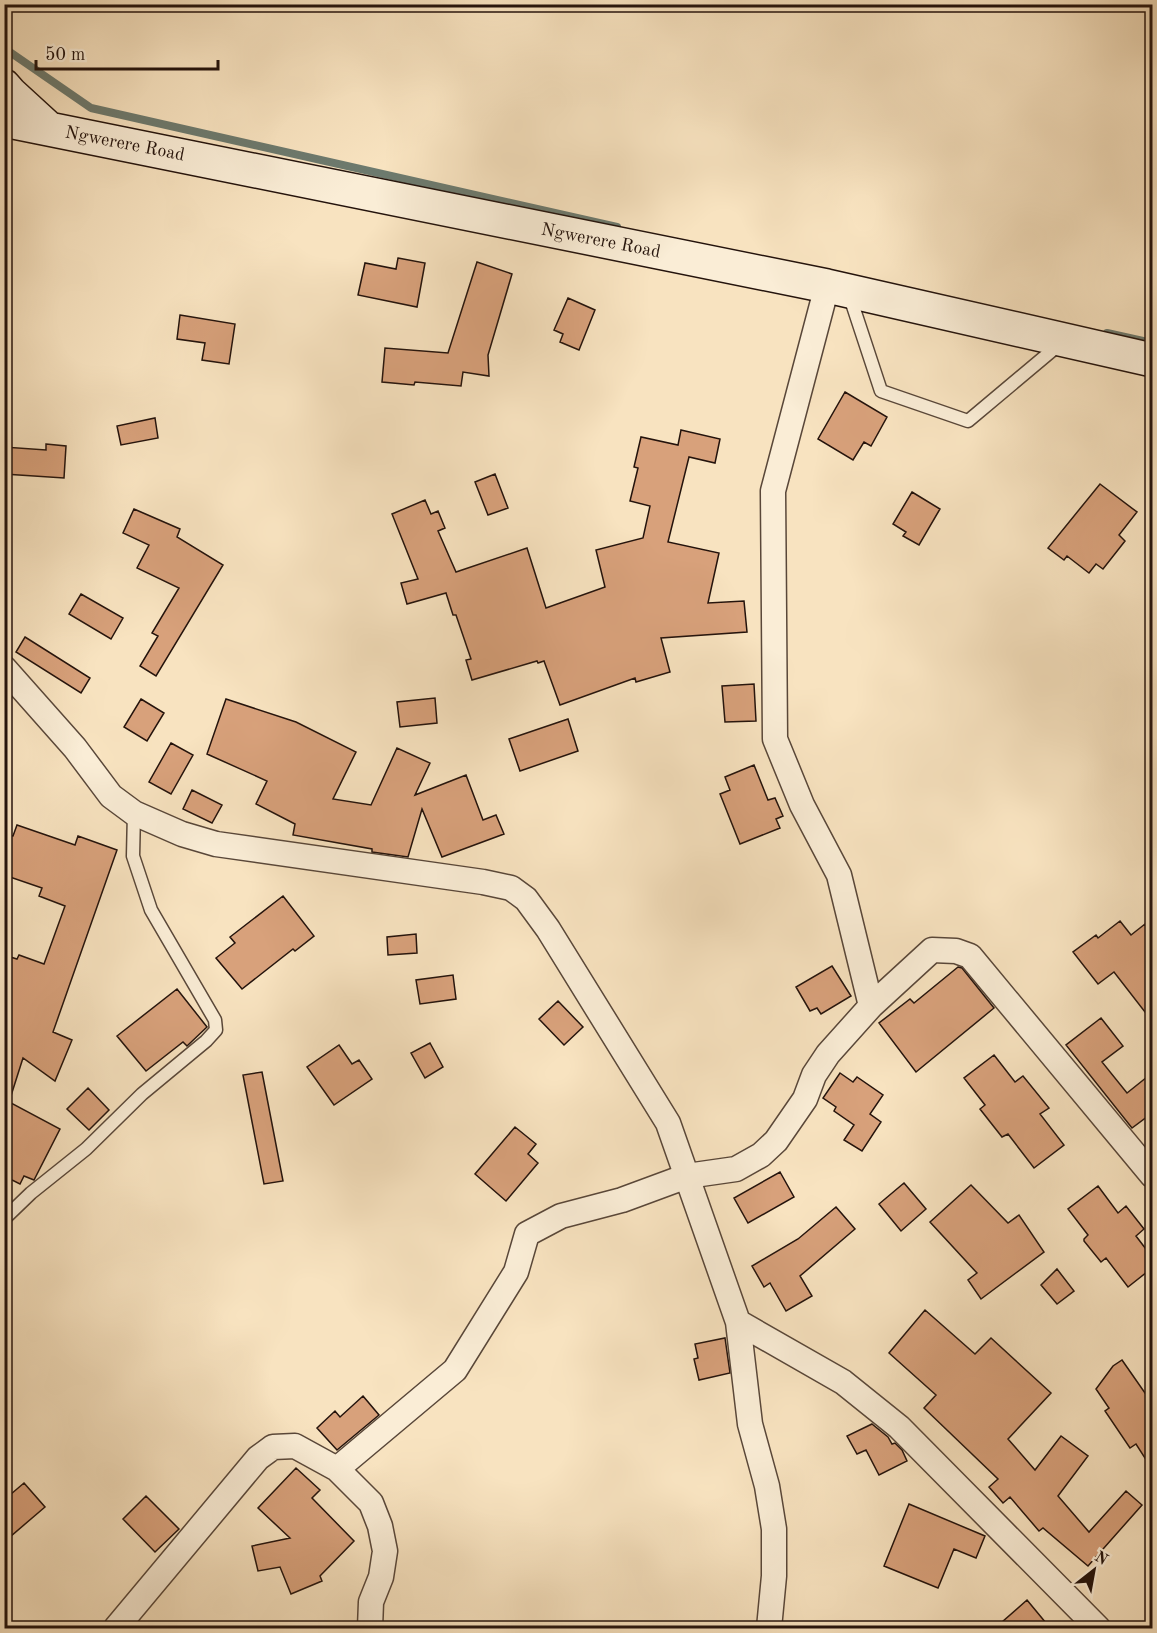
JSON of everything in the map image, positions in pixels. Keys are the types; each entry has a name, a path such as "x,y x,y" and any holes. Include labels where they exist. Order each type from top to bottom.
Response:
{"main road":[{"path":"4,86 49,128"},
{"name":"Ngwerere Road","path":"4,120 838,288 1152,360"}],"street":[{"path":"838,288 773,491 776,739 802,805 839,875 871,1006"},
{"path":"4,668 75,748 111,796 134,813 182,834 216,844 483,882 511,888 526,899 548,929 668,1123 738,1322 750,1424 767,1486 774,1529 774,1576 769,1629"},
{"path":"337,1469 455,1370 516,1272 527,1234 561,1216 622,1200 687,1176 736,1168 761,1155 776,1141 805,1099 814,1075 828,1054 871,1006 932,950 956,951 970,956 1152,1175"},
{"path":"738,1322 843,1382 899,1426 1098,1629"},
{"path":"116,1629 258,1458 273,1447 295,1446 337,1469 371,1503 380,1526 385,1551 381,1577 371,1602 370,1629"}],"lane":[{"path":"838,288 881,391 968,421 1064,340"},
{"path":"4,1220 31,1193 86,1149 142,1094 216,1030 214,1020 151,910 133,856 134,813"}],"building":[{"path":"398,258 425,263 417,307 358,295 365,263 396,269"},
{"path":"477,262 512,274 488,355 489,376 463,372 461,386 382,382 385,348 448,353"},
{"path":"568,298 595,310 579,350 560,342 563,334 554,330"},
{"path":"180,315 235,324 229,364 202,360 205,343 177,339"},
{"path":"845,392 887,417 871,446 864,442 853,460 818,439"},
{"path":"155,418 158,438 121,445 117,426"},
{"path":"681,430 720,439 715,463 689,457 668,542 719,553 708,603 744,601 747,632 661,638 670,672 636,682 635,678 560,705 544,661 472,680 466,660 471,659 446,593 407,604 401,583 418,579 392,514 425,500 431,514 438,511 445,528 438,531 456,572 527,548 546,608 605,587 596,550 643,538 650,506 630,501 638,468 634,467 641,437 678,445"},
{"path":"46,444 66,446 64,478 4,474 4,447 46,450"},
{"path":"495,474 508,508 488,515 475,482"},
{"path":"1100,484 1137,512 1119,535 1125,541 1103,569 1096,564 1089,573 1067,556 1064,560 1048,548"},
{"path":"912,492 940,509 919,545 903,536 906,532 893,524"},
{"path":"134,509 180,529 177,537 223,565 156,676 140,666 158,636 152,633 179,588 137,568 149,545 123,533"},
{"path":"81,594 123,618 111,639 69,614"},
{"path":"25,637 90,678 81,693 16,652"},
{"path":"754,684 756,721 725,722 722,686"},
{"path":"435,698 437,723 400,727 397,702"},
{"path":"141,699 164,713 147,741 124,727"},
{"path":"226,699 296,722 356,752 333,799 371,805 397,748 430,763 415,795 466,775 483,820 496,815 504,834 442,857 422,809 408,857 372,852 372,849 293,835 295,824 256,804 267,781 207,754"},
{"path":"568,719 578,751 520,771 509,739"},
{"path":"171,743 193,755 171,794 149,782"},
{"path":"754,765 768,800 775,798 783,816 776,819 780,828 740,844 720,794 730,790 725,777"},
{"path":"192,790 222,805 212,823 183,809"},
{"path":"17,825 75,845 78,836 117,850 53,1032 72,1040 55,1081 23,1058 9,1102 60,1129 34,1180 24,1176 20,1184 4,1176 4,955 17,959 19,955 44,964 65,906 39,896 42,888 4,875 4,835 13,836"},
{"path":"283,896 314,936 295,951 293,949 242,989 216,958 235,943 230,937"},
{"path":"1120,921 1131,935 1145,924 1152,935 1152,1021 1114,972 1098,984 1073,952 1096,935 1098,938"},
{"path":"416,934 417,953 388,955 387,937"},
{"path":"832,966 851,996 821,1014 817,1008 810,1011 796,987"},
{"path":"958,967 962,968 994,1008 916,1072 879,1023 910,999 914,1003"},
{"path":"453,975 456,999 420,1004 416,980"},
{"path":"177,989 207,1027 187,1046 183,1042 146,1071 117,1036"},
{"path":"558,1001 583,1027 564,1045 539,1019"},
{"path":"1101,1018 1123,1046 1102,1062 1127,1093 1152,1073 1152,1113 1132,1128 1066,1045"},
{"path":"430,1043 443,1067 425,1078 411,1053"},
{"path":"339,1045 352,1064 359,1060 372,1079 334,1105 307,1067"},
{"path":"994,1055 1015,1082 1023,1076 1049,1108 1040,1114 1064,1145 1034,1168 1008,1134 1002,1137 980,1109 985,1105 964,1078"},
{"path":"262,1072 283,1181 264,1184 243,1075"},
{"path":"840,1073 853,1082 857,1077 883,1095 870,1114 881,1122 862,1151 844,1140 854,1125 834,1111 836,1107 823,1098"},
{"path":"88,1088 109,1110 89,1130 67,1109"},
{"path":"515,1127 536,1144 528,1154 538,1163 506,1201 475,1174"},
{"path":"780,1172 794,1197 748,1223 734,1198"},
{"path":"904,1183 926,1209 901,1231 879,1204"},
{"path":"971,1185 1008,1223 1019,1215 1044,1252 981,1299 968,1280 977,1273 930,1222"},
{"path":"1098,1186 1118,1213 1126,1206 1144,1229 1136,1236 1152,1257 1152,1268 1128,1287 1106,1258 1101,1262 1084,1241 1088,1235 1068,1209"},
{"path":"836,1207 855,1229 800,1276 812,1296 786,1311 770,1283 764,1287 752,1266 798,1239"},
{"path":"1057,1269 1074,1291 1057,1304 1041,1285"},
{"path":"925,1310 975,1354 991,1338 1051,1393 1008,1439 1035,1470 1061,1436 1088,1456 1058,1496 1089,1532 1126,1491 1142,1505 1088,1566 1043,1528 1039,1531 1010,1497 1003,1503 989,1487 998,1479 924,1408 936,1395 889,1353"},
{"path":"725,1338 730,1373 699,1380 694,1359 698,1358 695,1344"},
{"path":"1122,1360 1152,1403 1152,1469 1136,1444 1130,1448 1105,1411 1109,1408 1096,1389 1113,1366"},
{"path":"363,1396 379,1415 337,1450 317,1428 335,1411 340,1417"},
{"path":"872,1424 888,1437 892,1444 895,1443 902,1450 907,1461 879,1475 866,1450 857,1454 847,1436"},
{"path":"296,1468 320,1490 312,1498 354,1541 320,1576 322,1581 291,1594 280,1567 258,1571 252,1546 290,1538 258,1508"},
{"path":"24,1483 45,1507 4,1542 4,1500"},
{"path":"146,1496 179,1529 155,1552 123,1519"},
{"path":"909,1504 985,1536 976,1558 954,1549 938,1588 884,1566"},
{"path":"1027,1600 1051,1629 994,1629"}],"waterway":[{"path":"4,48 91,108 617,227"},
{"path":"1107,333 1152,343"}]}
